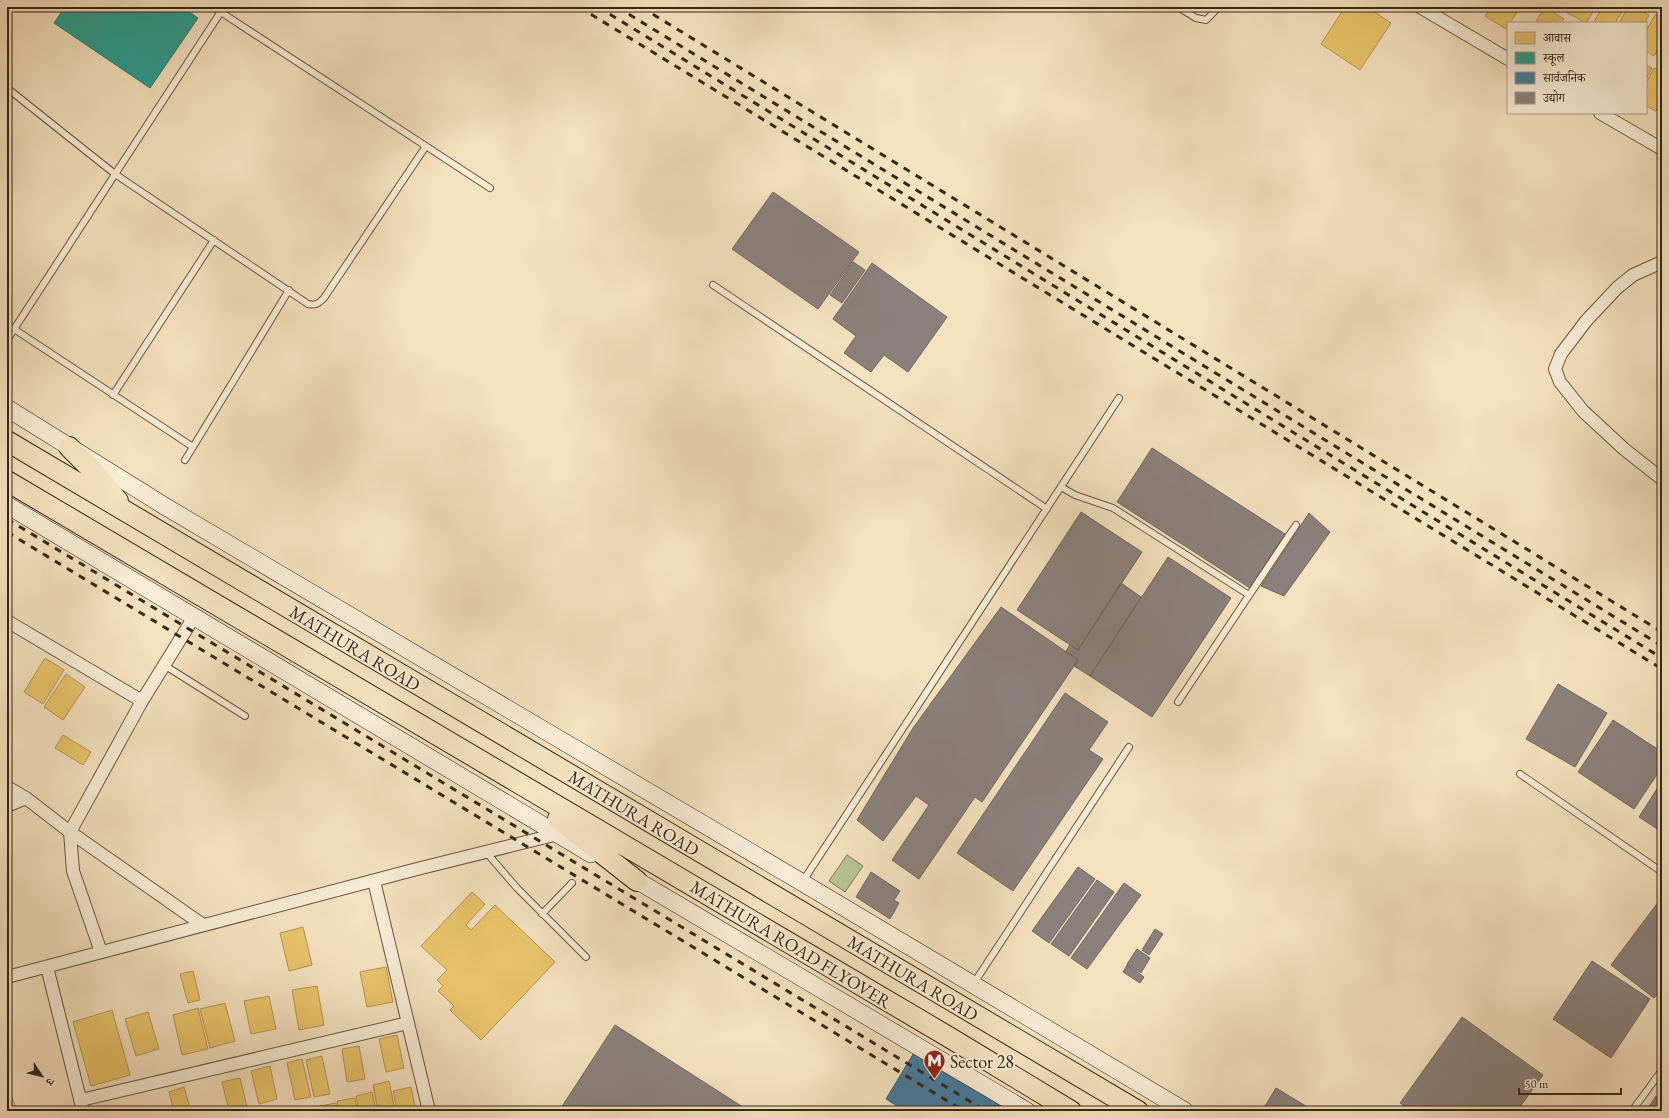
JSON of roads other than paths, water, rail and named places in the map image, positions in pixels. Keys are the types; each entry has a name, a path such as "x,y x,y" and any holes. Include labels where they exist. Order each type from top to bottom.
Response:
{"highway":[{"path":"7,441 130,514"},
{"path":"69,447 93,471 130,514"},
{"name":"MATHURA ROAD","path":"7,481 510,778"},
{"name":"MATHURA ROAD","path":"130,514 1138,1111"},
{"path":"510,778 637,881"},
{"name":"MATHURA ROAD FLYOVER","path":"510,778 1070,1111"}],"main road":[{"path":"7,408 166,507 1185,1111"},
{"path":"7,505 637,881 1027,1111"}],"street":[{"path":"1420,7 1507,58"},
{"path":"1602,114 1662,149"},
{"path":"1662,262 1633,275 1617,288 1586,321 1561,354 1555,369 1560,382 1583,411 1624,449 1662,479"},
{"path":"101,952 73,871 70,832 142,701 194,617"},
{"path":"7,621 142,701"},
{"path":"7,787 26,798 70,832 203,925"},
{"path":"7,806 26,798"},
{"path":"7,977 558,834"},
{"path":"374,881 429,1111"},
{"path":"47,967 82,1106 408,1023"}],"lane":[{"path":"213,7 222,10 490,188"},
{"path":"1178,7 1196,18 1206,20 1219,7"},
{"path":"7,340 222,10"},
{"path":"7,88 115,174 308,304 313,305 317,304 324,298 426,146"},
{"path":"113,395 214,240"},
{"path":"713,285 1047,509"},
{"path":"185,460 289,290"},
{"path":"14,329 193,447"},
{"path":"802,883 1119,398"},
{"path":"1061,487 1075,495 1113,508 1249,595"},
{"path":"1178,702 1296,525"},
{"path":"164,665 245,716"},
{"path":"973,984 1129,748"},
{"path":"1520,774 1662,872"},
{"path":"486,852 517,888 586,957"},
{"path":"542,914 572,882"},
{"path":"1632,1111 1662,1070"}],"railway":[{"path":"579,7 1662,669"},
{"path":"598,7 1662,658"},
{"path":"617,7 1662,646"},
{"path":"641,7 1662,632"},
{"path":"7,519 986,1111"},
{"path":"7,532 964,1111"}],"place":[{"name":"Sector 28","path":"935,1080"}]}
